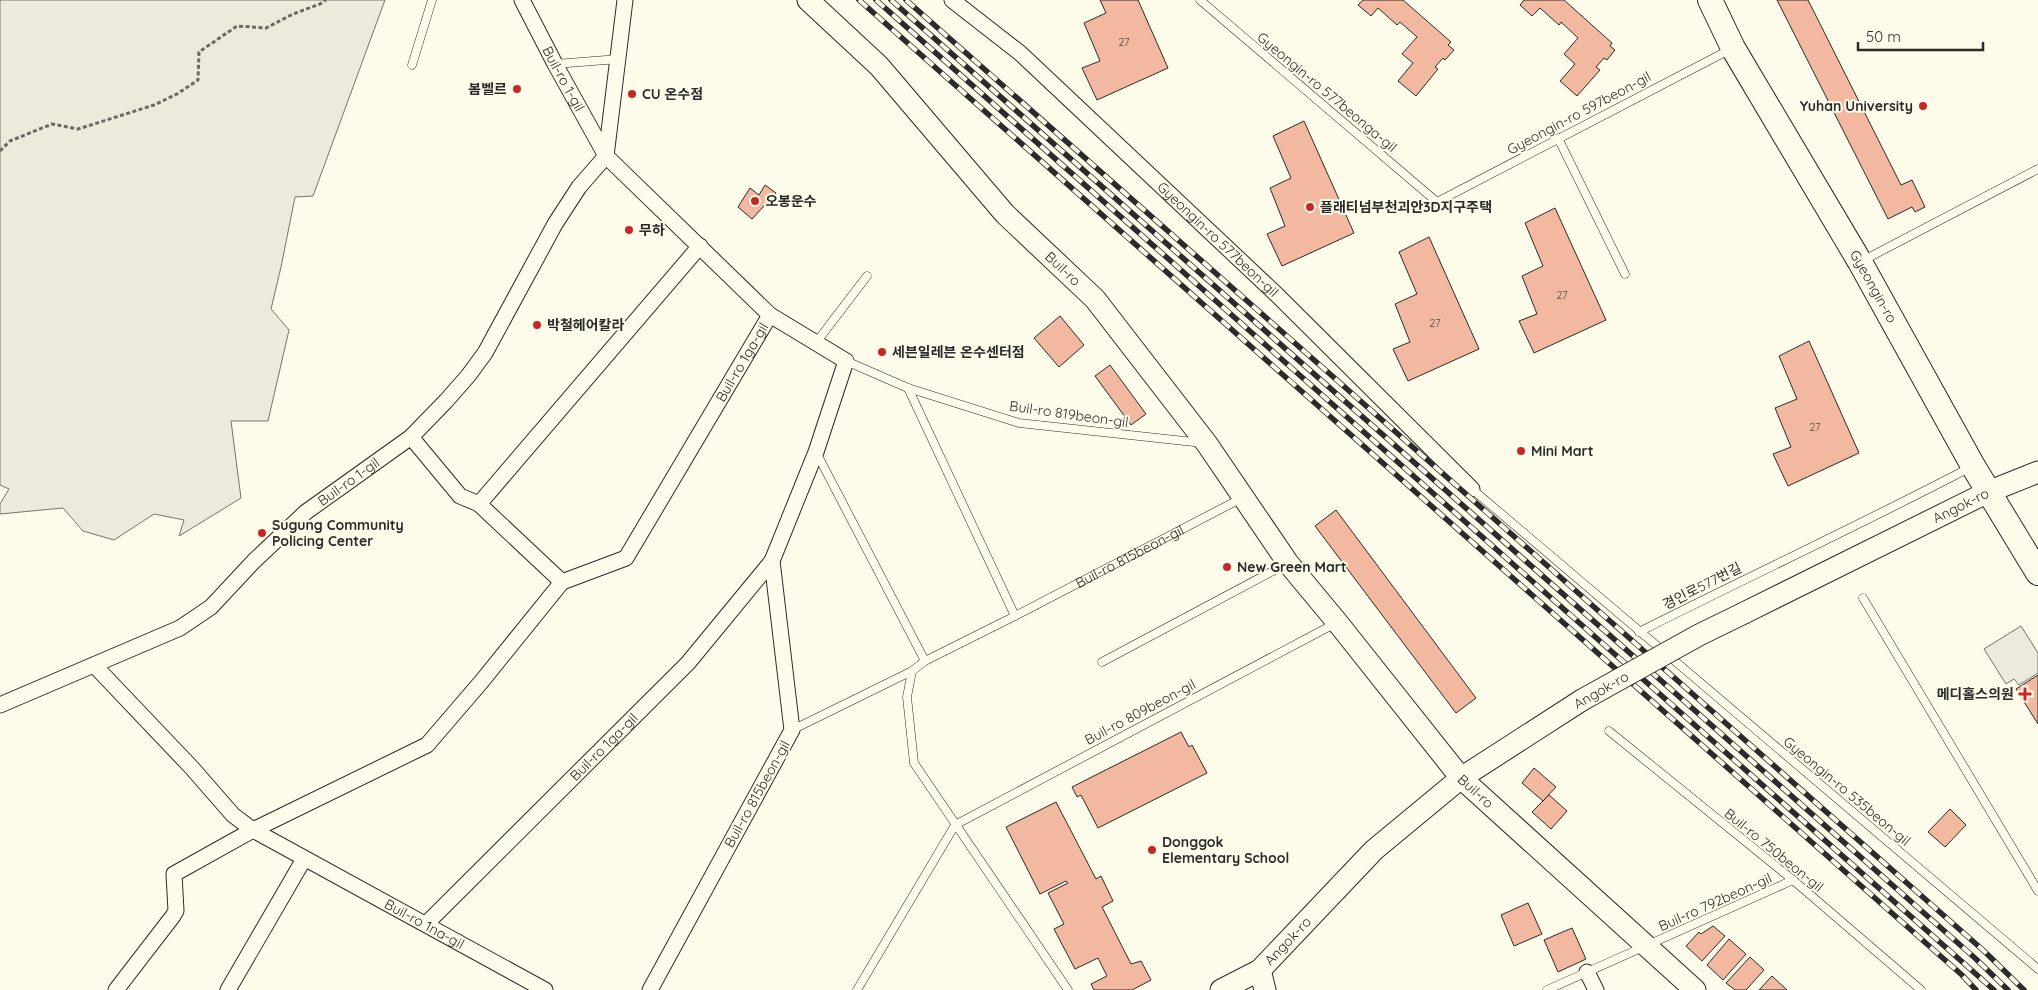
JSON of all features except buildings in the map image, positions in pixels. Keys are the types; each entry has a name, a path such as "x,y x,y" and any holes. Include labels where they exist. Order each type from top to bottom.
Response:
{"main road":[{"name":"Gyeongin-ro","path":"1710,0 1733,48 1860,262 1988,492 2038,573"}],"street":[{"name":"Buil-ro 1-gil","path":"0,705 180,628 211,607 254,561 306,512 411,438 468,376 485,353 569,202 579,187 606,156 554,64 522,0"},
{"path":"606,156 625,0"},
{"name":"Buil-ro","path":"808,0 879,66 1005,214 1095,299 1207,444 1288,563 1461,778 1695,990"},
{"name":"Gyeongin-ro 577beon-gil","path":"952,0 1020,53 1276,294 1472,489"},
{"name":"Buil-ro 1ga-gil","path":"426,924 688,663 772,561 816,452 846,362 770,315 606,156"},
{"path":"479,504 700,246"},
{"name":"Buil-ro 1ga-gil","path":"562,582 626,558 770,315"},
{"path":"116,990 176,911 174,874 253,830 427,745 482,681 562,582 479,504 460,496 411,438"},
{"name":"Angok-ro","path":"1221,990 1263,980 1374,850 1461,778 1582,700 1699,635 1988,492 2038,472"},
{"name":"Buil-ro 1ga-gil","path":"772,561 792,730"},
{"name":"Buil-ro 1na-gil","path":"94,665 192,768 233,815 253,830 545,990"},
{"name":"Buil-ro 815beon-gil","path":"650,990 792,730"},
{"path":"228,990 304,859"},
{"path":"1588,972 1596,990"}],"lane":[{"path":"412,65 432,0"},
{"name":"Gyeongin-ro 577beonga-gil","path":"1200,0 1438,202"},
{"name":"Gyeongin-ro 597beon-gil","path":"1438,202 1733,48"},
{"path":"554,64 619,59"},
{"path":"1558,138 1625,274"},
{"path":"1860,262 2038,169"},
{"path":"815,344 867,276"},
{"name":"Buil-ro 819beon-gil","path":"846,362 908,388 1018,423 1207,444"},
{"path":"908,388 1015,616"},
{"path":"816,452 925,661"},
{"name":"경인로577번길","path":"1639,632 1791,556 1890,510 1973,466"},
{"path":"1472,489 1639,632"},
{"name":"Buil-ro 815beon-gil","path":"792,730 912,671 925,661 1243,497"},
{"path":"1102,662 1288,563"},
{"path":"1863,598 2038,891"},
{"name":"Buil-ro 809beon-gil","path":"955,825 1337,622"},
{"name":"Gyeongin-ro 535beon-gil","path":"1639,632 2038,969"},
{"path":"912,671 907,697 914,763 1068,990"},
{"name":"Buil-ro 750beon-gil","path":"1609,731 1793,880 1921,990"},
{"path":"857,990 955,825"},
{"name":"Buil-ro 792beon-gil","path":"1547,990 1647,947 1793,880"}],"path":[{"path":"0,151 10,141 52,124 78,129 154,105 177,94 198,80 199,52 238,26 266,28 326,0"}],"shaded area":[{"path":"0,0 385,0 313,196 295,197 271,309 289,330 268,421 231,421 241,498 179,536 184,520 154,514 114,540 83,531 63,508 0,514 0,504 9,489 0,485"},
{"name":"메디홀스의원","path":"2021,626 2038,653 2038,673 2019,685 2014,679 2006,684 1984,649"}],"railway":[{"path":"859,0 1962,975 1976,990"},
{"path":"876,0 1994,990"},
{"path":"891,0 1976,959 2008,990"},
{"path":"906,0 1984,951 2024,990"}],"place":[{"name":"봄벨르","path":"517,89"},
{"name":"CU 온수점","path":"632,94"},
{"name":"Yuhan University","path":"1923,106"},
{"name":"오봉운수","path":"755,201"},
{"name":"플래티넘부천괴안3D지구주택","path":"1310,207"},
{"name":"무하","path":"629,230"},
{"name":"박철헤어칼라","path":"537,325"},
{"name":"세븐일레븐 온수센터점","path":"882,352"},
{"name":"Mini Mart","path":"1521,451"},
{"name":"Sugung Community Policing Center","path":"262,533"},
{"name":"New Green Mart","path":"1227,567"},
{"name":"메디홀스의원","path":"2025,694"},
{"name":"Donggok Elementary School","path":"1152,850"}]}
